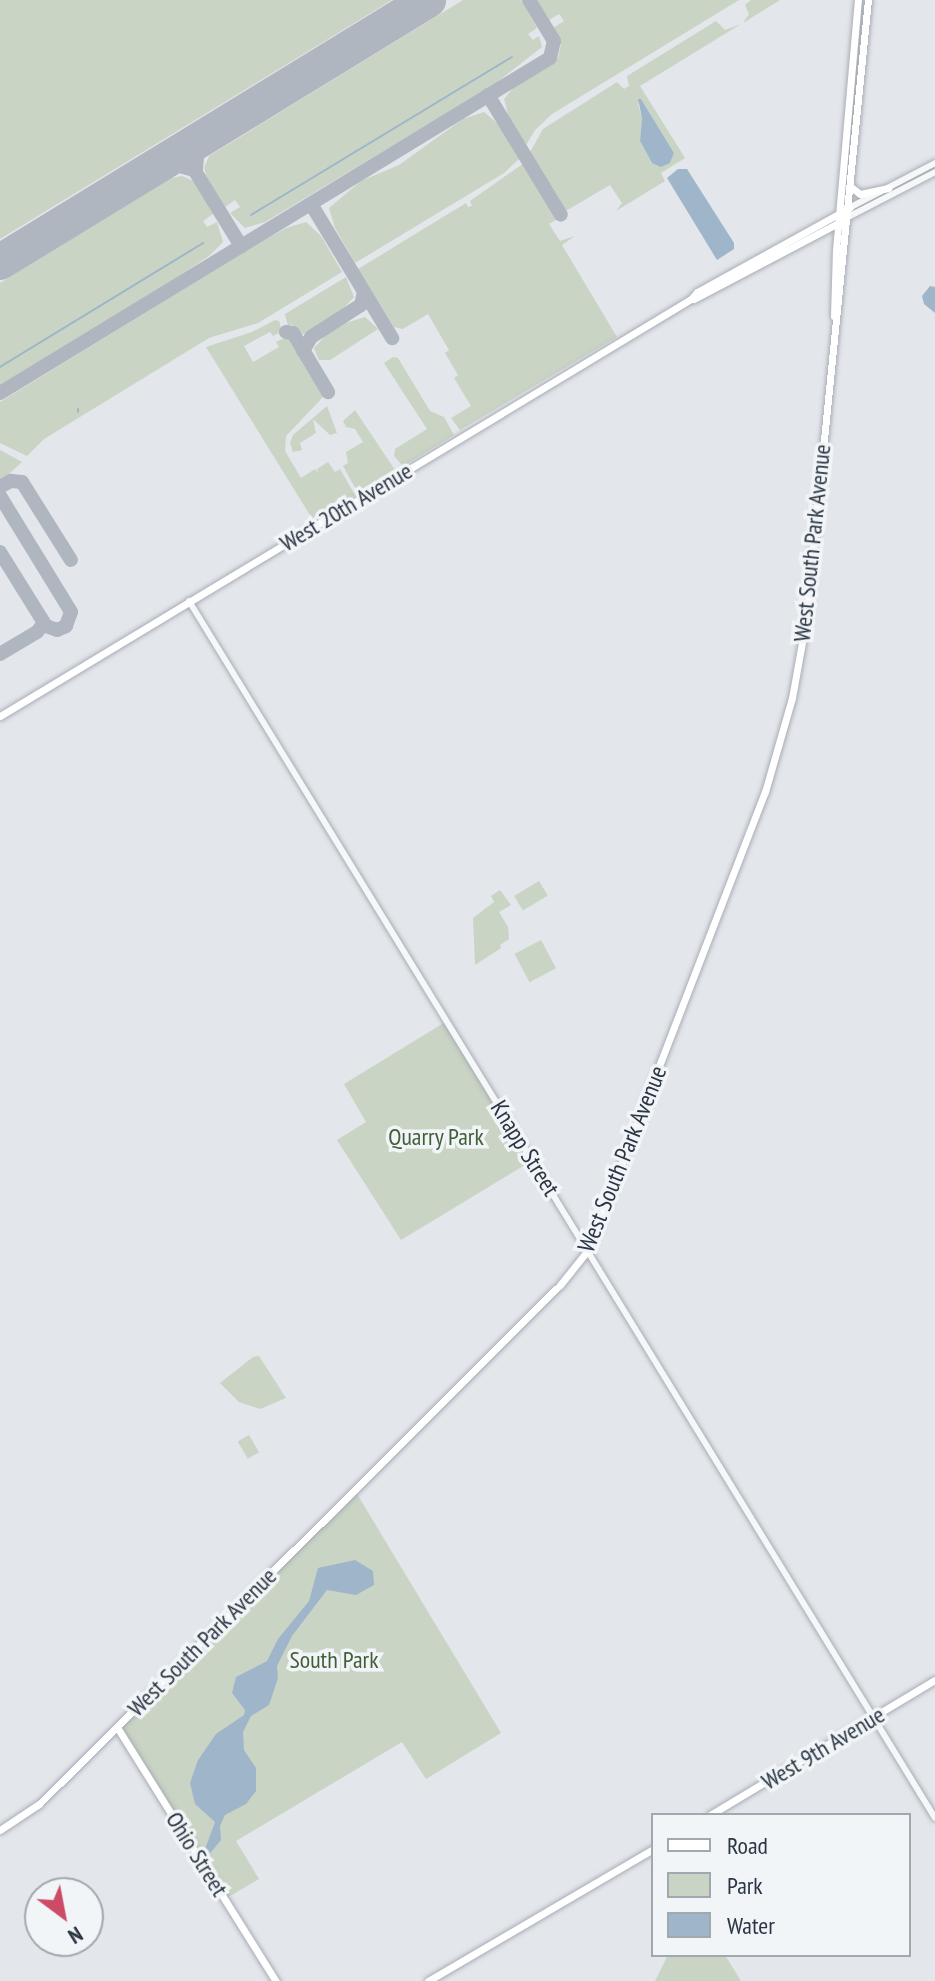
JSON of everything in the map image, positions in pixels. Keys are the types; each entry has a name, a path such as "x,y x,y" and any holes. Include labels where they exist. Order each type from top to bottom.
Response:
{"main road":[{"name":"West South Park Avenue","path":"0,1830 39,1804 560,1285 588,1250 730,887 784,730 806,620 834,316 838,222 858,0"},
{"name":"West South Park Avenue","path":"834,316 838,307 849,213 868,0"},
{"path":"851,187 860,194 888,188"},
{"name":"West 20th Avenue","path":"0,716 736,269 839,213 849,213"},
{"name":"West 20th Avenue","path":"691,299 816,234 849,213"},
{"path":"816,234 831,238 836,250"},
{"name":"West 9th Avenue","path":"713,1813 935,1680"},
{"name":"Ohio Street","path":"117,1727 276,1981"},
{"path":"428,1981 651,1850"}],"street":[{"name":"West 20th Avenue","path":"849,213 935,163"},
{"name":"West 20th Avenue","path":"849,213 935,172"},
{"name":"Knapp Street","path":"189,601 935,1818"}],"green space":[{"path":"0,0 392,0 0,239"},
{"path":"463,0 521,0 537,28 528,34 533,40 539,36 542,47 492,86 265,222 245,228 230,213 240,207 235,200 225,207 207,178 204,168 209,156"},
{"path":"537,0 739,0 552,114 535,130 525,147 509,118 504,99 516,85 558,58 561,44 553,28 564,21 559,14 549,20"},
{"path":"751,0 780,0 743,23 749,14 745,5"},
{"path":"716,21 725,30 741,24 640,86 685,158 661,173 665,181 616,211 622,203 610,185 564,212 529,154 543,129 617,82 624,89 629,86 627,76","holes":["641,99 674,153 670,163 652,163 640,141 642,118 638,104"]},
{"path":"484,112 498,124 519,159 504,173 355,263 335,228 329,208 361,181 399,165 463,119"},
{"path":"524,163 559,218 549,224 560,241 575,236 562,245 617,337 460,430 451,418 471,406 454,378 458,375 445,353 449,350 428,314 403,329 394,327 358,269 466,203 468,207 472,206 470,201"},
{"path":"182,176 193,181 204,198 213,214 203,221 207,227 217,222 223,242 209,256 170,282 0,385 0,283 171,178"},
{"path":"306,222 321,236 342,272 258,323 209,338 44,439 27,456 0,443 0,402 247,250 286,228"},
{"path":"346,277 354,297 340,312 300,336 292,324 288,326 285,314"},
{"path":"365,317 378,329 330,360 319,360 314,348 327,334"},
{"path":"275,320 279,321 282,331 273,336 270,332 244,346 253,362 279,347 276,342 289,336 324,396 286,436 285,451 301,478 315,469 318,473 317,469 328,462 335,472 340,469 355,495 313,520 206,347 252,332"},
{"path":"393,357 398,358 430,411 444,417 454,435 403,466 394,456 395,449 427,429 384,363"},
{"path":"327,406 337,433 330,435 313,419 316,433 300,443 302,450 293,452 290,443 293,435"},
{"path":"355,410 395,470 358,493 343,466 348,463 346,452 363,442 355,429 346,427 343,421"},
{"path":"0,450 22,462 0,482"},
{"path":"539,881 548,896 523,911 514,896"},
{"path":"500,890 511,905 499,912 508,927 509,939 475,965 473,918 494,902 491,896"},
{"path":"541,940 556,968 530,982 515,954"},
{"name":"Quarry Park","path":"447,1021 533,1160 401,1240 337,1140 366,1122 344,1084"},
{"path":"259,1356 286,1398 260,1409 239,1402 220,1383 253,1357"},
{"path":"249,1435 259,1452 248,1459 238,1442"},
{"name":"South Park","path":"354,1489 501,1733 426,1779 402,1742 236,1841 259,1879 225,1899 117,1726"},
{"path":"667,1957 726,1957 741,1981 655,1981"}],"water":[{"path":"638,99 641,99 674,153 670,163 661,167 652,163 640,141 642,118"},
{"path":"678,169 687,169 734,243 734,249 717,260 667,178"},
{"path":"930,286 935,287 935,313 924,304 922,296"},
{"path":"355,1560 373,1571 374,1585 356,1595 327,1590 292,1636 277,1666 278,1678 269,1705 251,1716 243,1732 244,1750 256,1768 256,1791 246,1804 225,1815 220,1826 221,1840 207,1857 204,1852 215,1822 195,1804 190,1783 198,1760 216,1734 244,1715 245,1710 232,1693 236,1677 267,1661 278,1639 309,1601 318,1568"}],"waterway":[{"path":"251,215 512,57"},
{"path":"0,367 203,243"}],"taxiway":[{"path":"0,393 550,58 554,41 529,0"},
{"path":"488,95 561,215"},
{"path":"196,169 198,145 219,127"},
{"path":"182,150 241,246"},
{"path":"144,174 169,163 193,170"},
{"path":"311,204 392,338"},
{"path":"303,351 311,337 361,305 364,292"},
{"path":"286,332 293,333 328,392"},
{"path":"0,487 11,481 22,482 71,560"},
{"path":"0,496 71,612 66,626 57,630 46,626 0,552"},
{"path":"0,654 37,632 44,623"}],"runway":[{"path":"0,262 428,0"}]}
